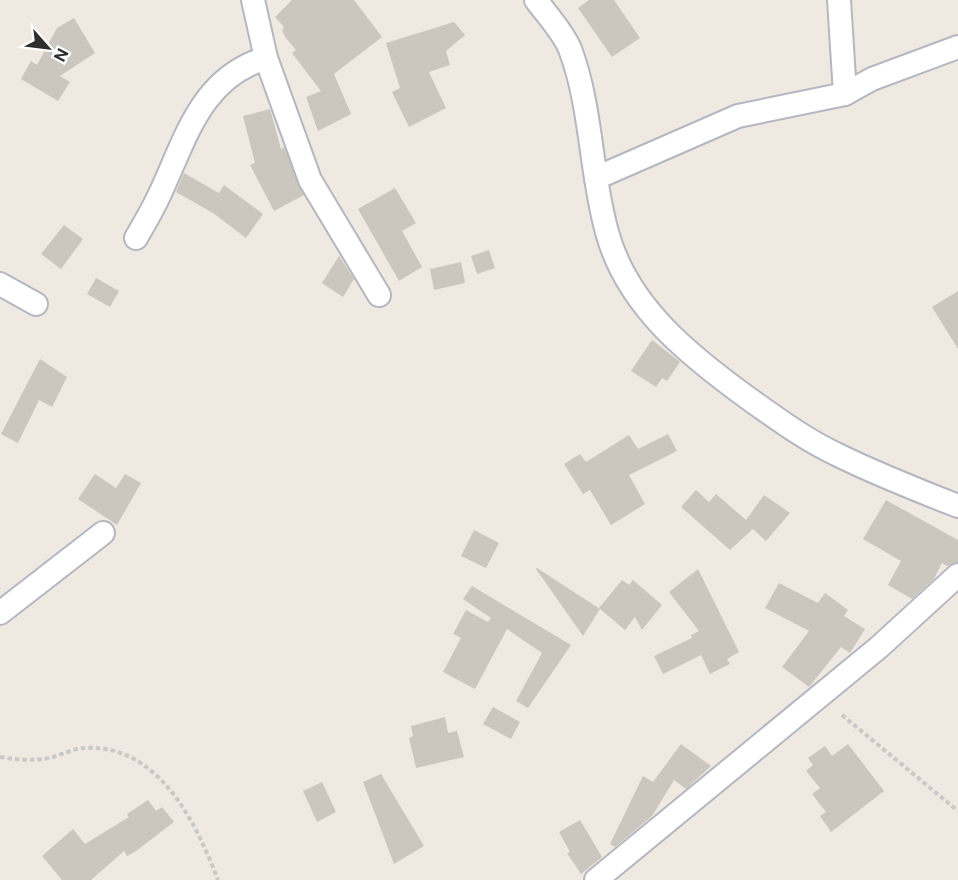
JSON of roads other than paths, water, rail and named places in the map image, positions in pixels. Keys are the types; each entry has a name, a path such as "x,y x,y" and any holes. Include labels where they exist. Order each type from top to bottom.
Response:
{"street":[{"path":"253,0 266,58 310,180 379,295"},
{"path":"536,0 569,47 582,96 607,232 621,270 656,321 703,365 786,426 834,454 902,485 958,506"},
{"path":"839,0 845,94"},
{"path":"596,178 738,116 845,94 872,79 958,47"},
{"path":"136,238 156,203 196,111 230,75 249,63 266,58"},
{"path":"0,284 36,304"},
{"path":"0,613 103,533"},
{"path":"596,880 878,648 958,575"}]}
